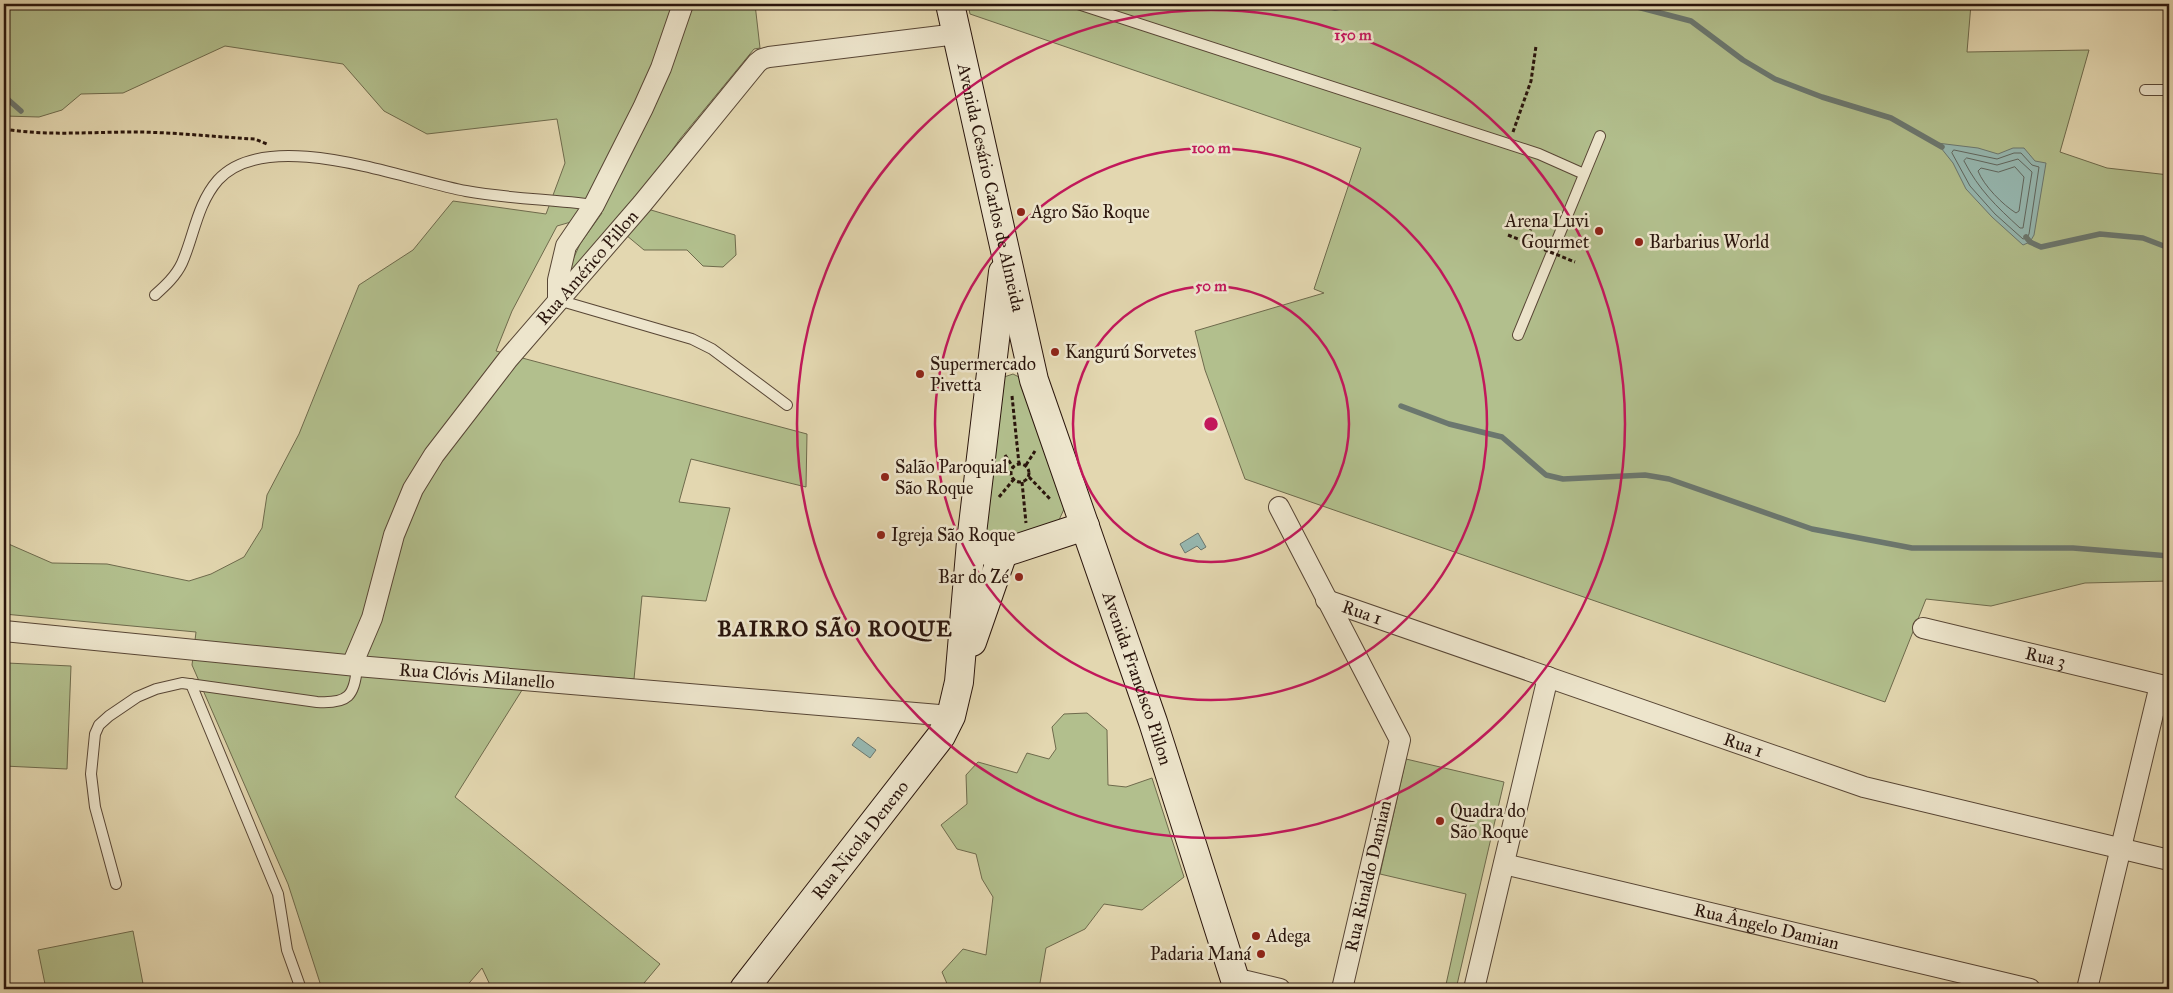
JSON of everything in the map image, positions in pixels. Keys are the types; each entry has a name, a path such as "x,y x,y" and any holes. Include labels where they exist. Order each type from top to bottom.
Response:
{"street":[{"path":"558,300 558,280 566,246 594,205 643,108 661,68 683,4"},
{"name":"Avenida Cesário Carlos de Almeida","path":"950,4 1032,370"},
{"name":"Rua Américo Pillon","path":"355,666 372,618 394,535 413,489 434,455 508,359 642,204 746,75 762,59 957,34"},
{"path":"959,682 971,542 1006,251"},
{"path":"991,371 1004,362 1011,361 1026,365 1032,370"},
{"name":"Avenida Francisco Pillon","path":"1032,370 1153,722 1236,984"},
{"name":"Rua Rinaldo Damian","path":"1279,507 1400,740 1342,989"},
{"path":"971,542 989,552 1003,553 1085,526"},
{"path":"959,682 1003,553"},
{"name":"Rua 1","path":"1326,600 1864,787 2169,860"},
{"name":"Rua 3","path":"1923,628 2165,686"},
{"name":"Rua Clóvis Milanello","path":"4,631 355,666 951,716"},
{"path":"1474,989 1548,677"},
{"name":"Rua Nicola Deneno","path":"744,989 941,736 951,716 959,682"},
{"path":"2088,989 2121,848 2165,686"},
{"name":"Rua Ângelo Damian","path":"1504,864 2030,989"},
{"path":"1236,984 1280,989"}],"lane":[{"path":"1078,4 1539,154 1584,174"},
{"path":"2145,90 2169,90"},
{"path":"1518,335 1600,136"},
{"path":"155,295 171,279 181,265 203,202 218,180 239,165 262,159 307,156 364,165 490,195 594,205"},
{"path":"558,300 692,339 712,349 787,405"},
{"path":"116,884 90,774 95,734 99,726 109,716 137,698 169,684 191,684 316,702 336,702 344,700 353,691 355,666"},
{"path":"191,684 278,894 287,950 301,989"}],"path":[{"path":"1508,144 1530,80 1536,46"},
{"path":"4,129 30,134 135,132 255,140 272,145 285,158"},
{"path":"1525,242 1536,217"},
{"path":"1508,235 1575,262"},
{"path":"1012,388 1019,464"},
{"path":"1019,464 1028,468 1029,477 1054,503"},
{"path":"1019,464 1013,467 1011,473 1014,480 1022,482 1029,477"},
{"path":"1022,482 1027,531"}],"green space":[{"path":"4,4 755,4 760,48 754,49 680,139 635,202 651,210 735,235 736,255 723,267 703,266 687,250 644,250 614,225 568,277 566,275 580,244 602,213 557,226 512,311 496,351 807,434 806,487 691,459 679,502 730,508 706,601 642,596 634,679 534,671 455,797 660,964 639,989 492,989 482,968 464,989 322,989 288,884 192,665 196,632 4,614 4,542 52,563 107,564 189,581 211,574 244,557 262,528 267,495 299,434 359,285 413,250 453,201 546,214 565,163 557,119 427,134 384,111 343,64 225,46 123,93 81,94 62,110 39,117 4,116"},
{"path":"968,4 1971,4 1967,52 2089,50 2060,152 2107,168 2169,175 2169,581 2085,583 1991,606 1926,599 1885,702 1245,479 1205,370 1195,331 1324,293 1314,289 1361,148 970,14"},
{"path":"1013,374 1019,377 1065,507 1059,520 994,545 982,534 1004,377"},
{"path":"7,663 71,666 67,769 4,766"},
{"path":"1087,713 1107,730 1108,785 1126,787 1152,778 1184,877 1142,910 1104,904 1085,929 1046,948 1039,989 952,989 948,986 942,972 963,949 986,955 993,897 982,879 976,854 957,849 941,825 967,804 966,775 978,762 1017,773 1027,753 1049,759 1056,749 1052,727 1064,714"},
{"path":"1406,759 1504,782 1456,989 1445,989 1466,894 1380,874"},
{"path":"133,931 144,989 46,989 38,950"}],"water":[{"path":"1937,143 1978,148 1998,154 2013,148 2024,148 2035,161 2046,163 2034,235 2030,242 2023,245 1992,217 1966,189 1953,163"},
{"path":"1198,533 1206,547 1201,550 1197,546 1185,553 1180,544"},
{"path":"858,737 876,750 870,758 852,745"}],"waterway":[{"path":"502,4 506,6"},
{"path":"1319,4 1335,8 1361,4"},
{"path":"1626,4 1691,21 1743,60 1775,79 1822,97 1891,118 1942,147"},
{"path":"4,96 21,111"},
{"path":"2026,237 2030,242 2041,247 2100,234 2143,238 2169,248"},
{"path":"1401,406 1449,424 1502,437 1546,475 1563,479 1645,475 1669,479 1812,529 1912,548 2073,548 2169,556"}],"place":[{"name":"Agro São Roque","path":"1021,212"},
{"name":"Arena Luvi Gourmet","path":"1599,231"},
{"name":"Barbarius World","path":"1639,242"},
{"name":"Kangurú Sorvetes","path":"1055,352"},
{"name":"Supermercado Pivetta","path":"920,374"},
{"name":"Salão Paroquial São Roque","path":"885,477"},
{"name":"Igreja São Roque","path":"881,535"},
{"name":"Bar do Zé","path":"1019,577"},
{"name":"Quadra do São Roque","path":"1440,821"},
{"name":"Adega","path":"1256,936"},
{"name":"Padaria Maná","path":"1261,954"}],"district":[{"name":"BAIRRO SÃO ROQUE","path":"835,628"}]}
